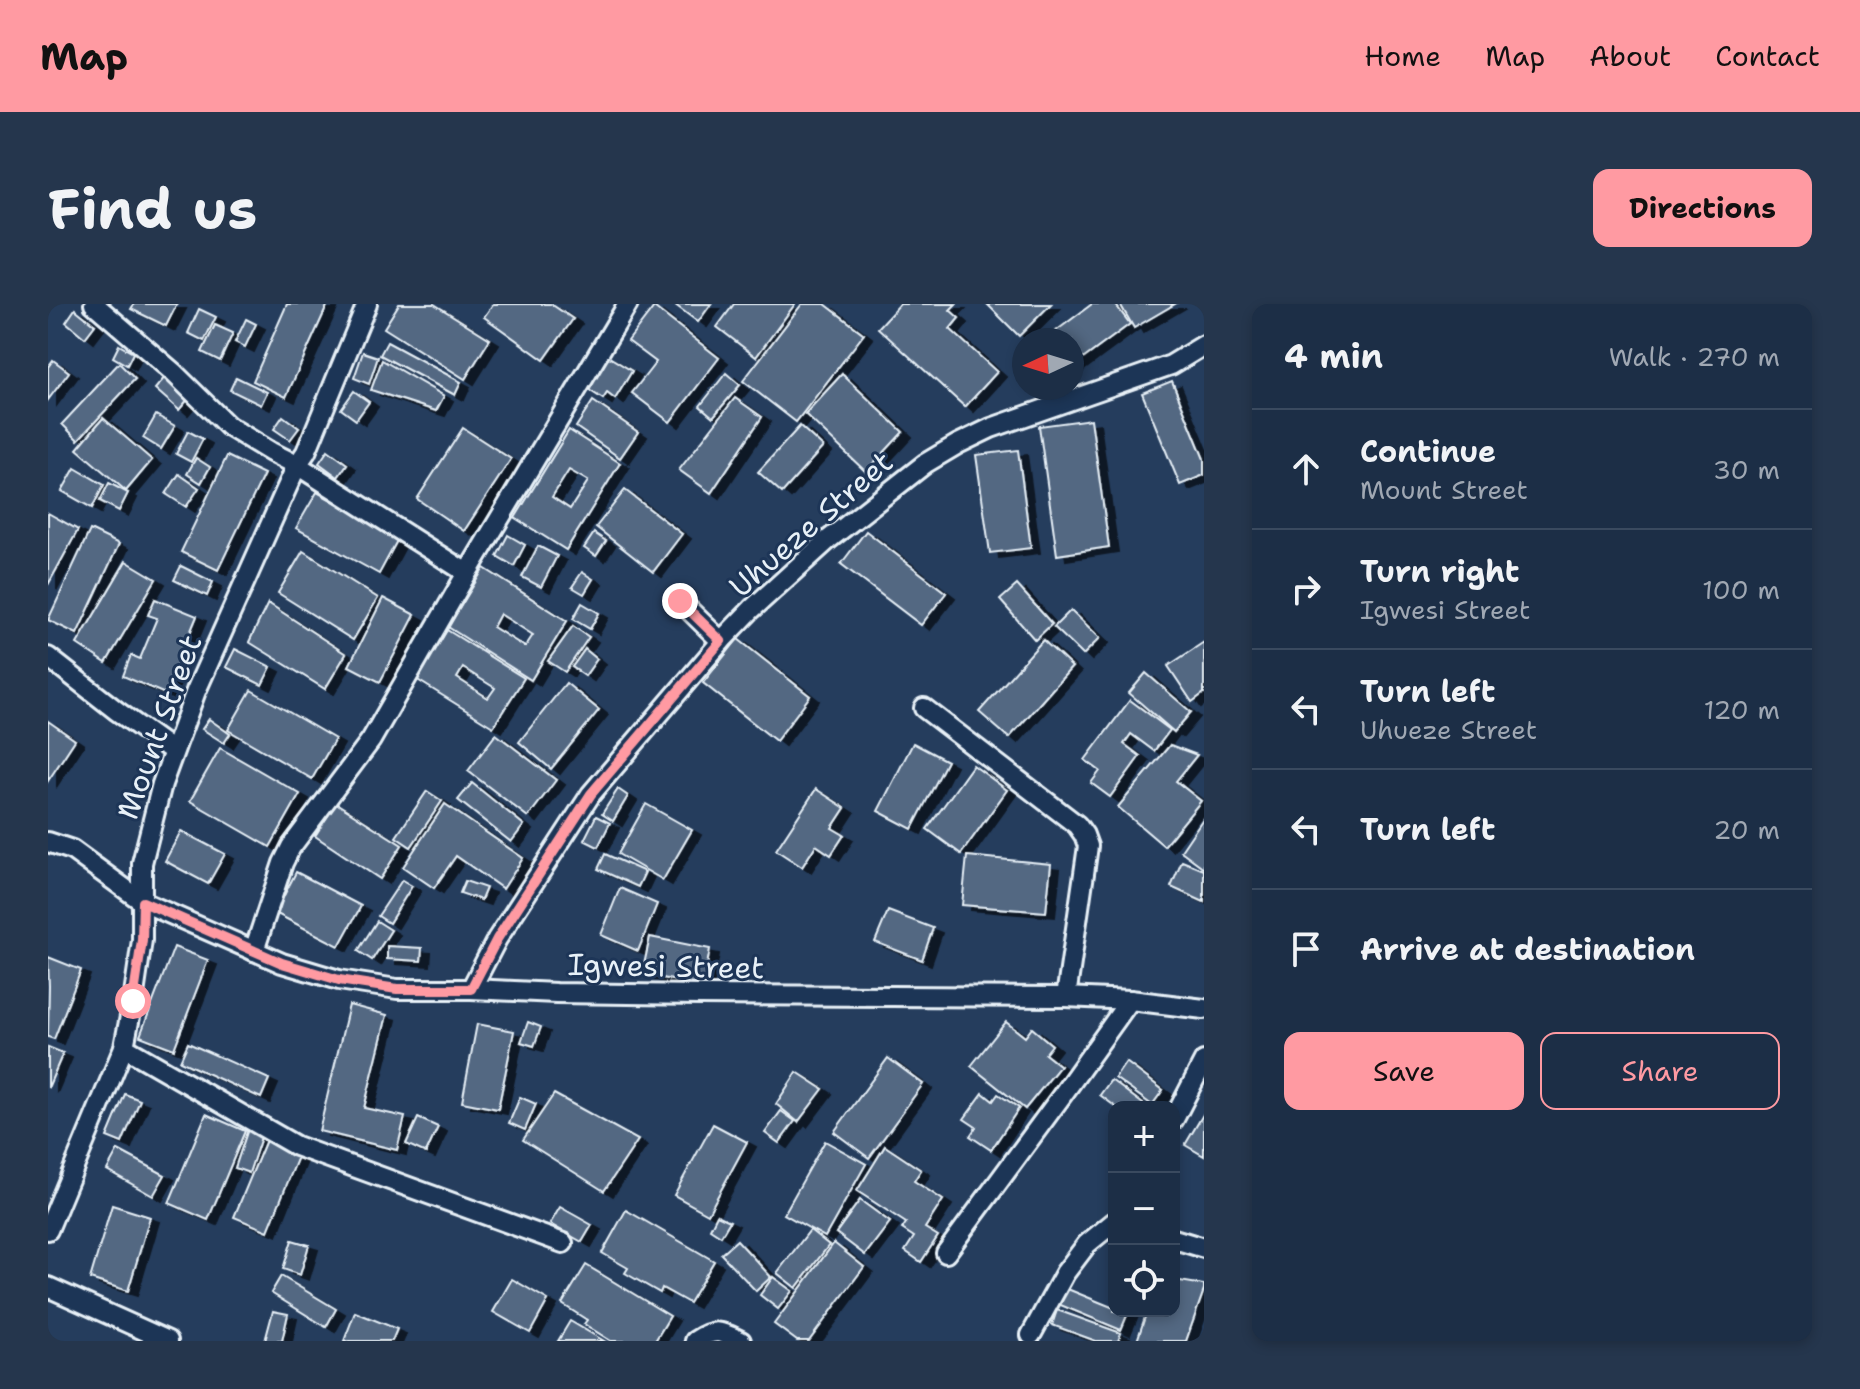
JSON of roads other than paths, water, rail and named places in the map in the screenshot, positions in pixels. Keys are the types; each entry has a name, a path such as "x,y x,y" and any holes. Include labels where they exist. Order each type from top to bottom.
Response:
{"street":[{"path":"94,304 173,372 228,426 297,465 467,573"},
{"name":"Mount Street","path":"48,1230 124,1047 142,940 142,863 173,751 196,691 297,465 306,452 367,304"},
{"path":"254,951 291,847 371,740 628,304"},
{"name":"Uhueze Street","path":"471,989 497,939 591,794 721,641 828,540 926,463 991,428 1171,365 1204,345"},
{"path":"680,601 721,641"},
{"path":"48,657 173,751"},
{"path":"924,708 1077,825 1084,835 1088,846 1066,997"},
{"name":"Igwesi Street","path":"48,842 72,850 143,902 282,963 339,980 397,989 614,994 1066,997 1130,1000 1204,1009"},
{"path":"946,1253 1130,1000"},
{"path":"124,1047 296,1146 563,1243"},
{"path":"1180,1107 1204,1061"},
{"path":"1031,1335 1065,1273 1087,1244 1108,1227"},
{"path":"1180,1241 1204,1248"},
{"path":"48,1287 168,1341"},
{"path":"695,1341 708,1332 725,1333 741,1341"}]}
